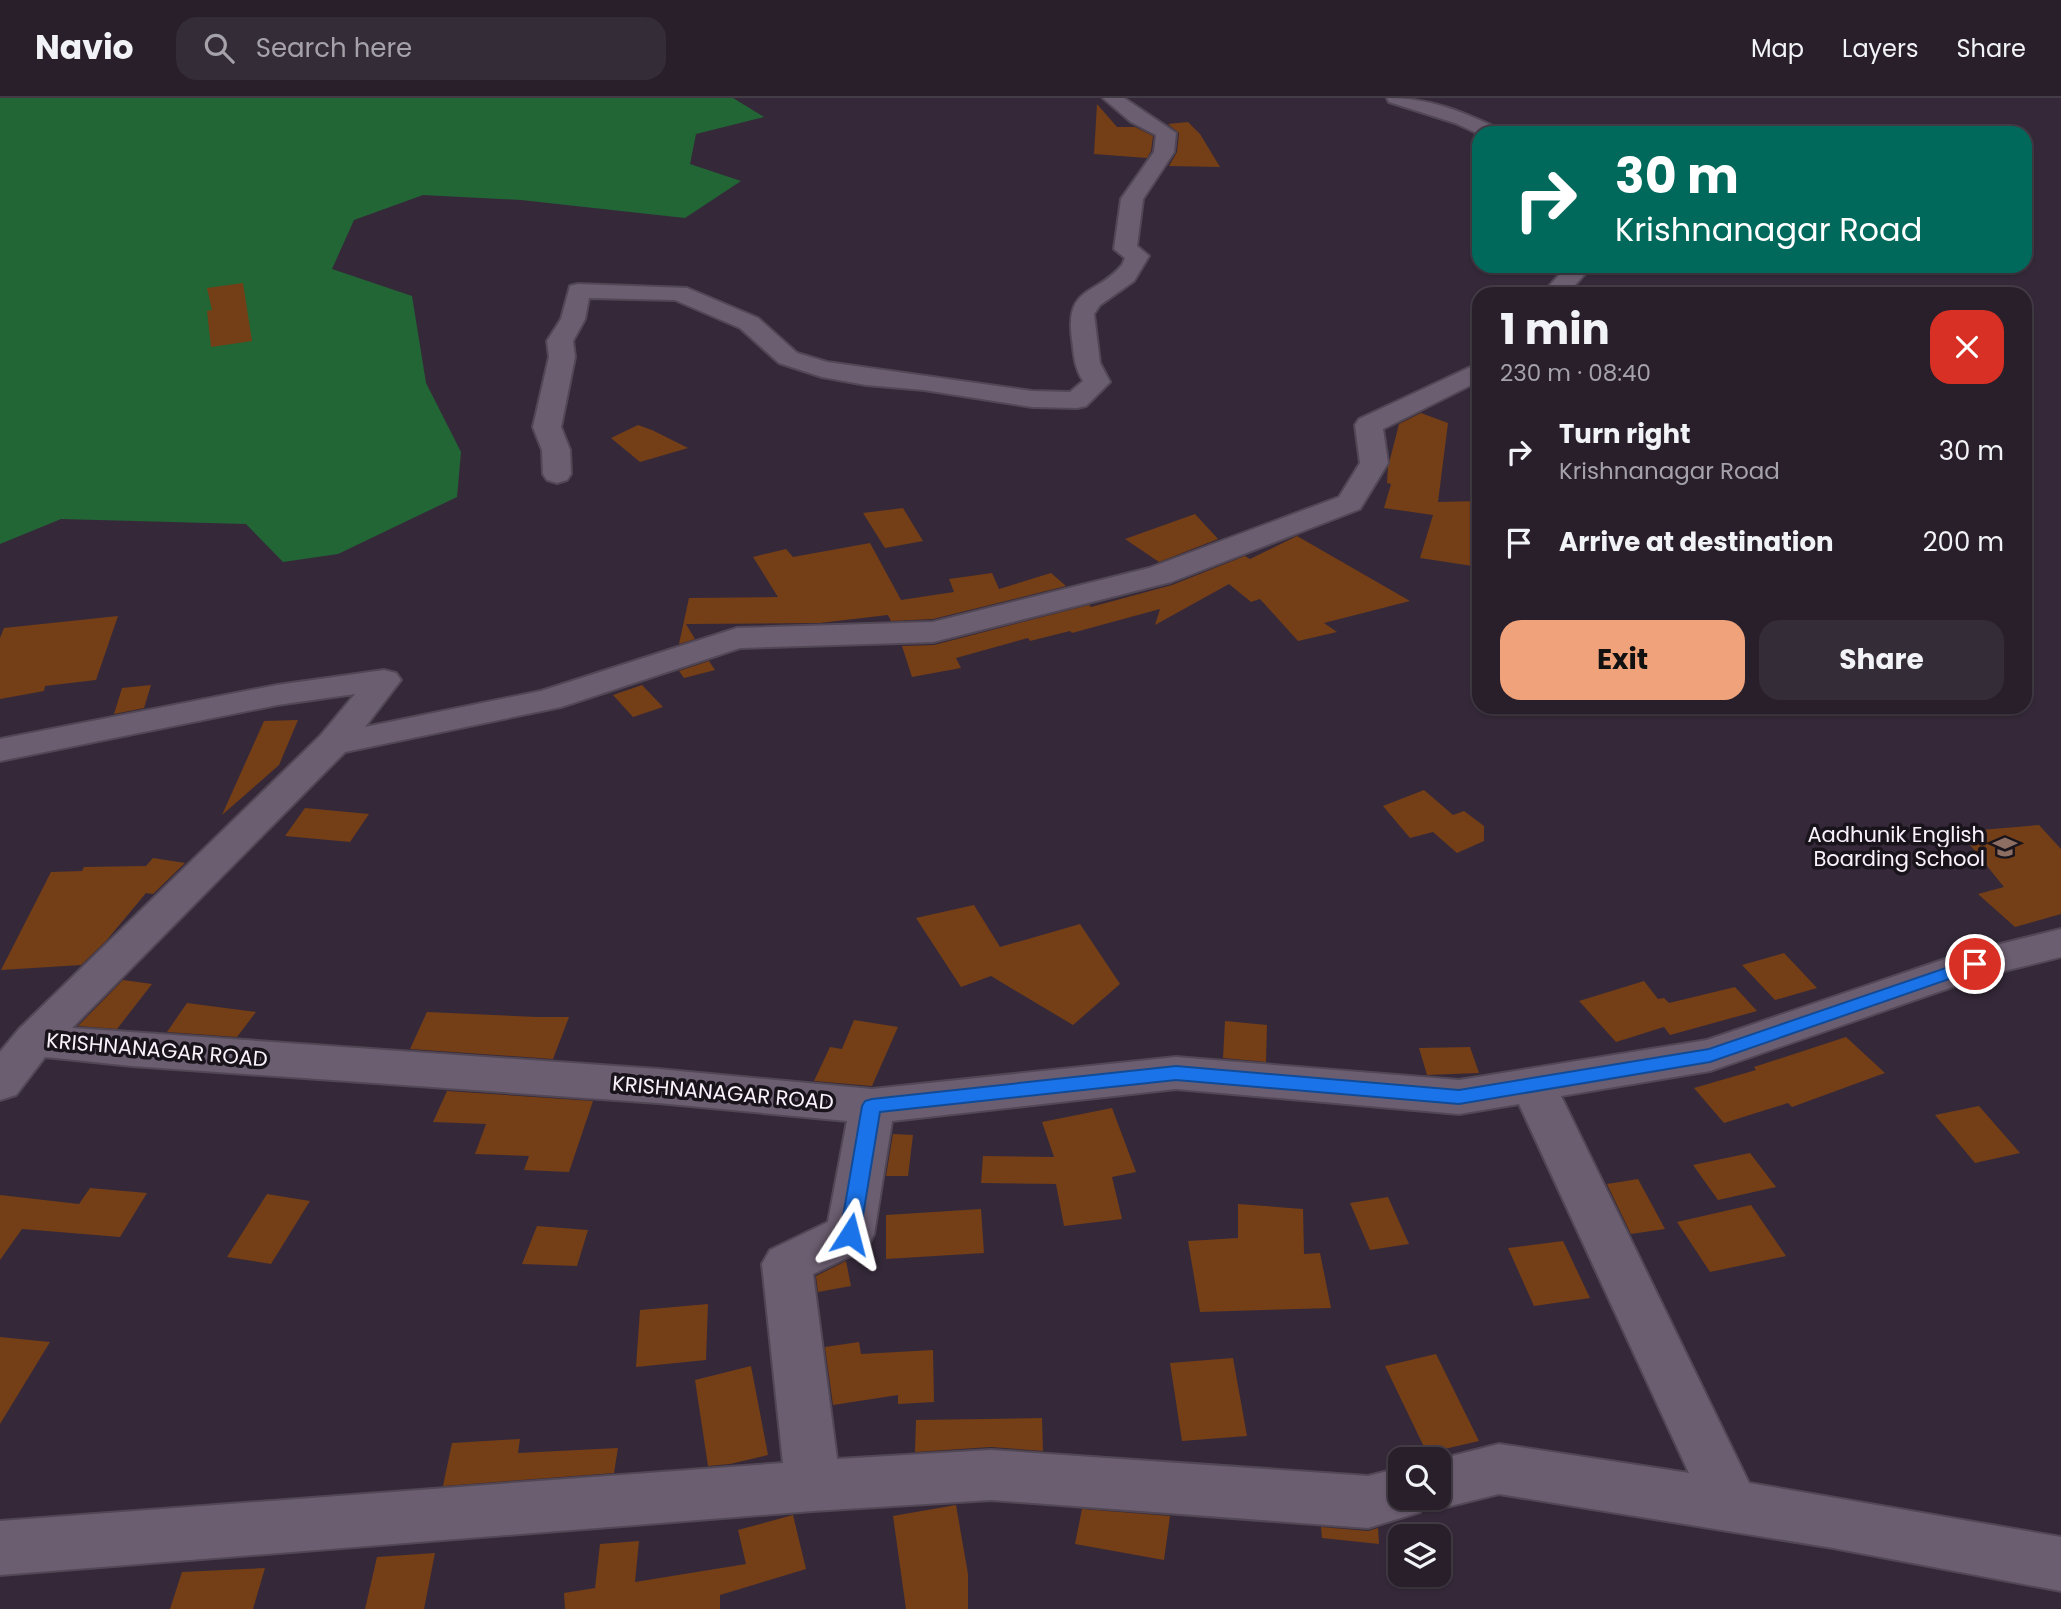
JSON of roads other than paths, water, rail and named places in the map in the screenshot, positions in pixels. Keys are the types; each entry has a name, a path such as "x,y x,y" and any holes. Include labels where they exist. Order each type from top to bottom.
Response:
{"street":[{"path":"557,474 556,450 547,427 562,357 561,341 573,319 578,290 679,293 749,323 788,358 822,369 1032,400 1077,400 1097,382 1087,369 1082,312 1091,299 1128,276 1135,265 1138,256 1125,248 1132,199 1164,152 1166,133 1138,118 1112,98"},
{"path":"1396,98 1477,126"},
{"path":"1560,287 1574,273"},
{"path":"333,744 549,700 737,638 933,632 1160,575 1350,503 1374,463 1369,425 1472,375"},
{"path":"0,750 277,695 384,680 333,744 34,1040 0,1083"},
{"name":"KRISHNANAGAR ROAD","path":"34,1040 132,1050 658,1086 872,1106 1176,1073 1459,1097 1710,1055 1975,964 2061,943"},
{"path":"1533,1085 1731,1505"},
{"path":"813,1486 787,1264 850,1234 872,1106"},
{"path":"1451,1481 1499,1469 1731,1505 2061,1564"},
{"path":"0,1548 813,1486 991,1475 1368,1502 1388,1497"}],"place":[{"name":"Aadhunik English Boarding School","path":"2005,847"}]}
